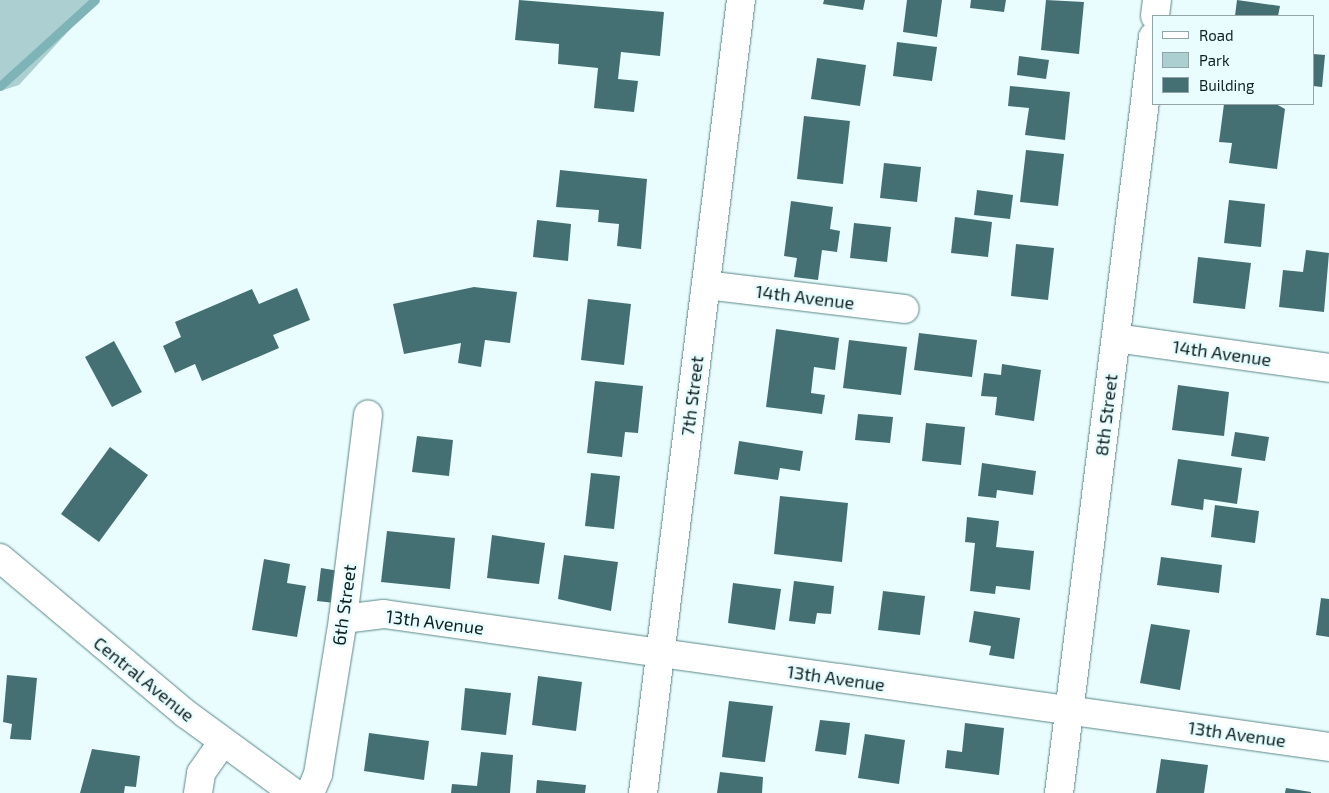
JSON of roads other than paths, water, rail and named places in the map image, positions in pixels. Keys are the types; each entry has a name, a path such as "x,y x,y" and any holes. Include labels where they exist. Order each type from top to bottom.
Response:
{"street":[{"name":"7th Street","path":"643,793 741,0"},
{"path":"1155,15 1157,0"},
{"name":"8th Street","path":"1060,793 1152,45"},
{"name":"14th Avenue","path":"706,285 905,309"},
{"name":"14th Avenue","path":"1116,338 1329,368"},
{"name":"6th Street","path":"310,793 318,774 343,619 368,415"},
{"name":"Central Avenue","path":"0,558 223,742 294,793"},
{"name":"13th Avenue","path":"343,619 384,614 1329,747"},
{"path":"198,793 201,773 223,742"}],"waterway":[{"path":"0,86 95,0"}]}
